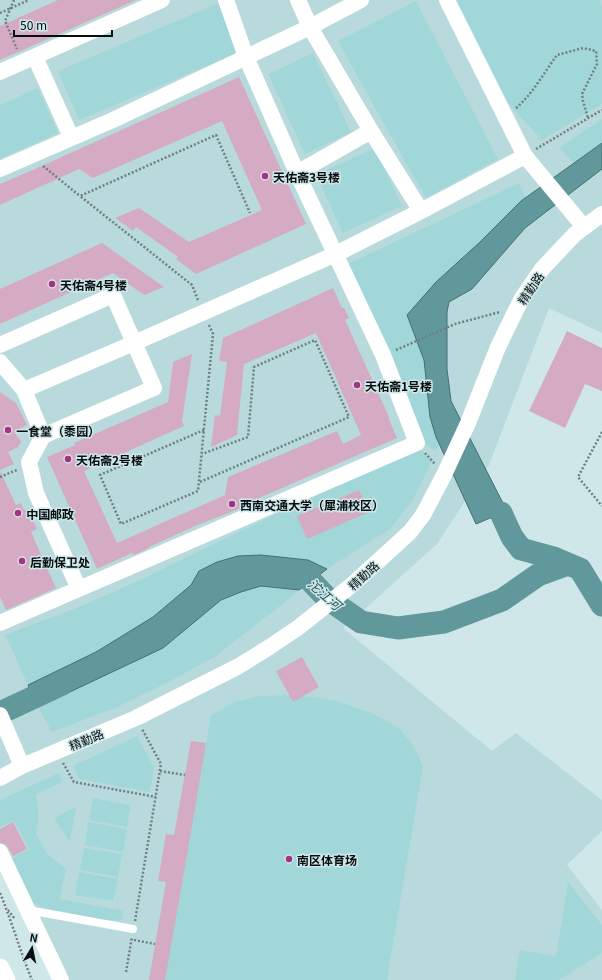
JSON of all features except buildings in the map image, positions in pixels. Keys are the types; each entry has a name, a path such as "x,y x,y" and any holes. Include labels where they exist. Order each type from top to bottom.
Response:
{"street":[{"path":"0,72 162,0"},
{"path":"0,623 417,443 383,355 297,173 246,57 226,0"},
{"path":"298,0 310,27 371,131 421,211"},
{"path":"0,169 112,120 310,27 361,0"},
{"path":"446,0 525,156 584,227"},
{"path":"29,59 71,138"},
{"path":"297,173 371,131"},
{"path":"24,390 336,254 525,156"},
{"name":"精勤路","path":"2,778 22,766 136,718 239,666 299,627 353,584 410,532 423,515 444,475 468,423 498,347 517,308 542,269 575,234 602,214"},
{"path":"0,345 113,295 154,388 43,436 29,462 36,493 79,589"},
{"path":"0,362 24,390 43,436"},
{"path":"0,715 22,766"},
{"path":"0,852 61,980"},
{"path":"0,968 6,980"}],"lane":[{"path":"28,910 133,929"}],"path":[{"path":"14,0 5,22 29,59"},
{"path":"0,13 29,0"},
{"path":"505,116 520,104 531,92 557,54 583,48 596,51 596,64 582,94 588,118"},
{"path":"525,156 602,110"},
{"path":"80,196 216,135 250,213"},
{"path":"30,156 192,285"},
{"path":"412,343 455,324 517,308"},
{"path":"204,430 100,475 121,524 198,491 202,454 213,334"},
{"path":"199,482 349,417 315,340 254,367 248,437 202,454"},
{"path":"602,432 578,477 602,506"},
{"path":"417,443 444,475"},
{"path":"126,972 161,764 136,718"},
{"path":"57,752 74,782 156,797"},
{"path":"160,771 185,775"},
{"path":"0,893 7,908 32,980"},
{"path":"131,939 155,944"}],"shaded area":[{"name":"西南交通大学（犀浦校区）","path":"0,0 602,0 602,333 549,308 489,465 437,544 343,628 492,751 516,733 602,800 602,831 567,865 602,910 602,980 54,980 0,869"},
{"path":"452,0 600,0 602,7 602,104 542,140 501,96"},
{"path":"416,1 498,159 426,198 338,41"},
{"path":"219,3 240,52 79,120 58,71"},
{"path":"313,53 351,132 305,154 268,74"},
{"path":"38,88 58,133 0,159 0,105"},
{"path":"602,119 602,143 574,163 559,148"},
{"path":"602,143 602,169 525,228 472,289 449,302 447,312 447,369 451,401 507,511 476,524 436,437 430,417 424,360 407,315 436,282 480,242 521,201"},
{"path":"375,148 402,206 343,233 316,175"},
{"path":"519,183 526,198 521,201 480,242 436,282 407,315 424,360 430,417 436,437 440,444 435,451 422,441 346,265"},
{"path":"417,445 432,461 413,500 390,529 327,569 308,560 261,555 199,571 191,585 153,617 96,652 28,685 5,635 79,607 140,580"},
{"path":"261,555 308,560 327,569 299,590 261,586 221,600 163,648 38,707 28,685 96,652 153,617 191,585 199,571 217,562 238,556"},
{"path":"261,586 299,590 216,656 167,683 115,708 52,732 38,707 163,648 221,600"},
{"name":"南区体育场","path":"297,695 334,700 372,713 399,728 413,745 423,766 387,980 149,980 191,741 206,743 211,715 235,702 259,696"},
{"path":"137,736 154,767 150,792 79,779 73,766"},
{"path":"59,773 63,782 36,794 39,816 36,833 47,854 66,869 60,899 123,911 122,920 96,920 70,916 32,903 10,859 29,849 14,821 0,827 0,800"},
{"path":"93,798 131,805 127,827 89,820"},
{"path":"76,807 70,842 54,818"},
{"path":"88,822 127,829 123,852 85,845"},
{"path":"84,848 122,854 118,877 80,870"},
{"path":"79,872 118,879 113,901 75,895"},
{"path":"568,882 602,925 602,953 559,980 515,980 520,950 556,956"}],"waterway":[{"path":"501,513 512,537 521,549 554,558 568,564"},
{"name":"沱江河","path":"282,572 307,577 328,599 361,622 398,628 444,622 502,600 538,575 568,564 580,569 602,605"},
{"name":"沱江河","path":"0,713 62,684"}],"place":[{"name":"天佑斋3号楼","path":"265,176"},
{"name":"天佑斋4号楼","path":"52,284"},
{"name":"天佑斋1号楼","path":"357,385"},
{"name":"一食堂（黍园）","path":"8,430"},
{"name":"天佑斋2号楼","path":"68,459"},
{"name":"西南交通大学（犀浦校区）","path":"232,504"},
{"name":"中国邮政","path":"18,513"},
{"name":"后勤保卫处","path":"22,561"},
{"name":"南区体育场","path":"289,859"}]}
